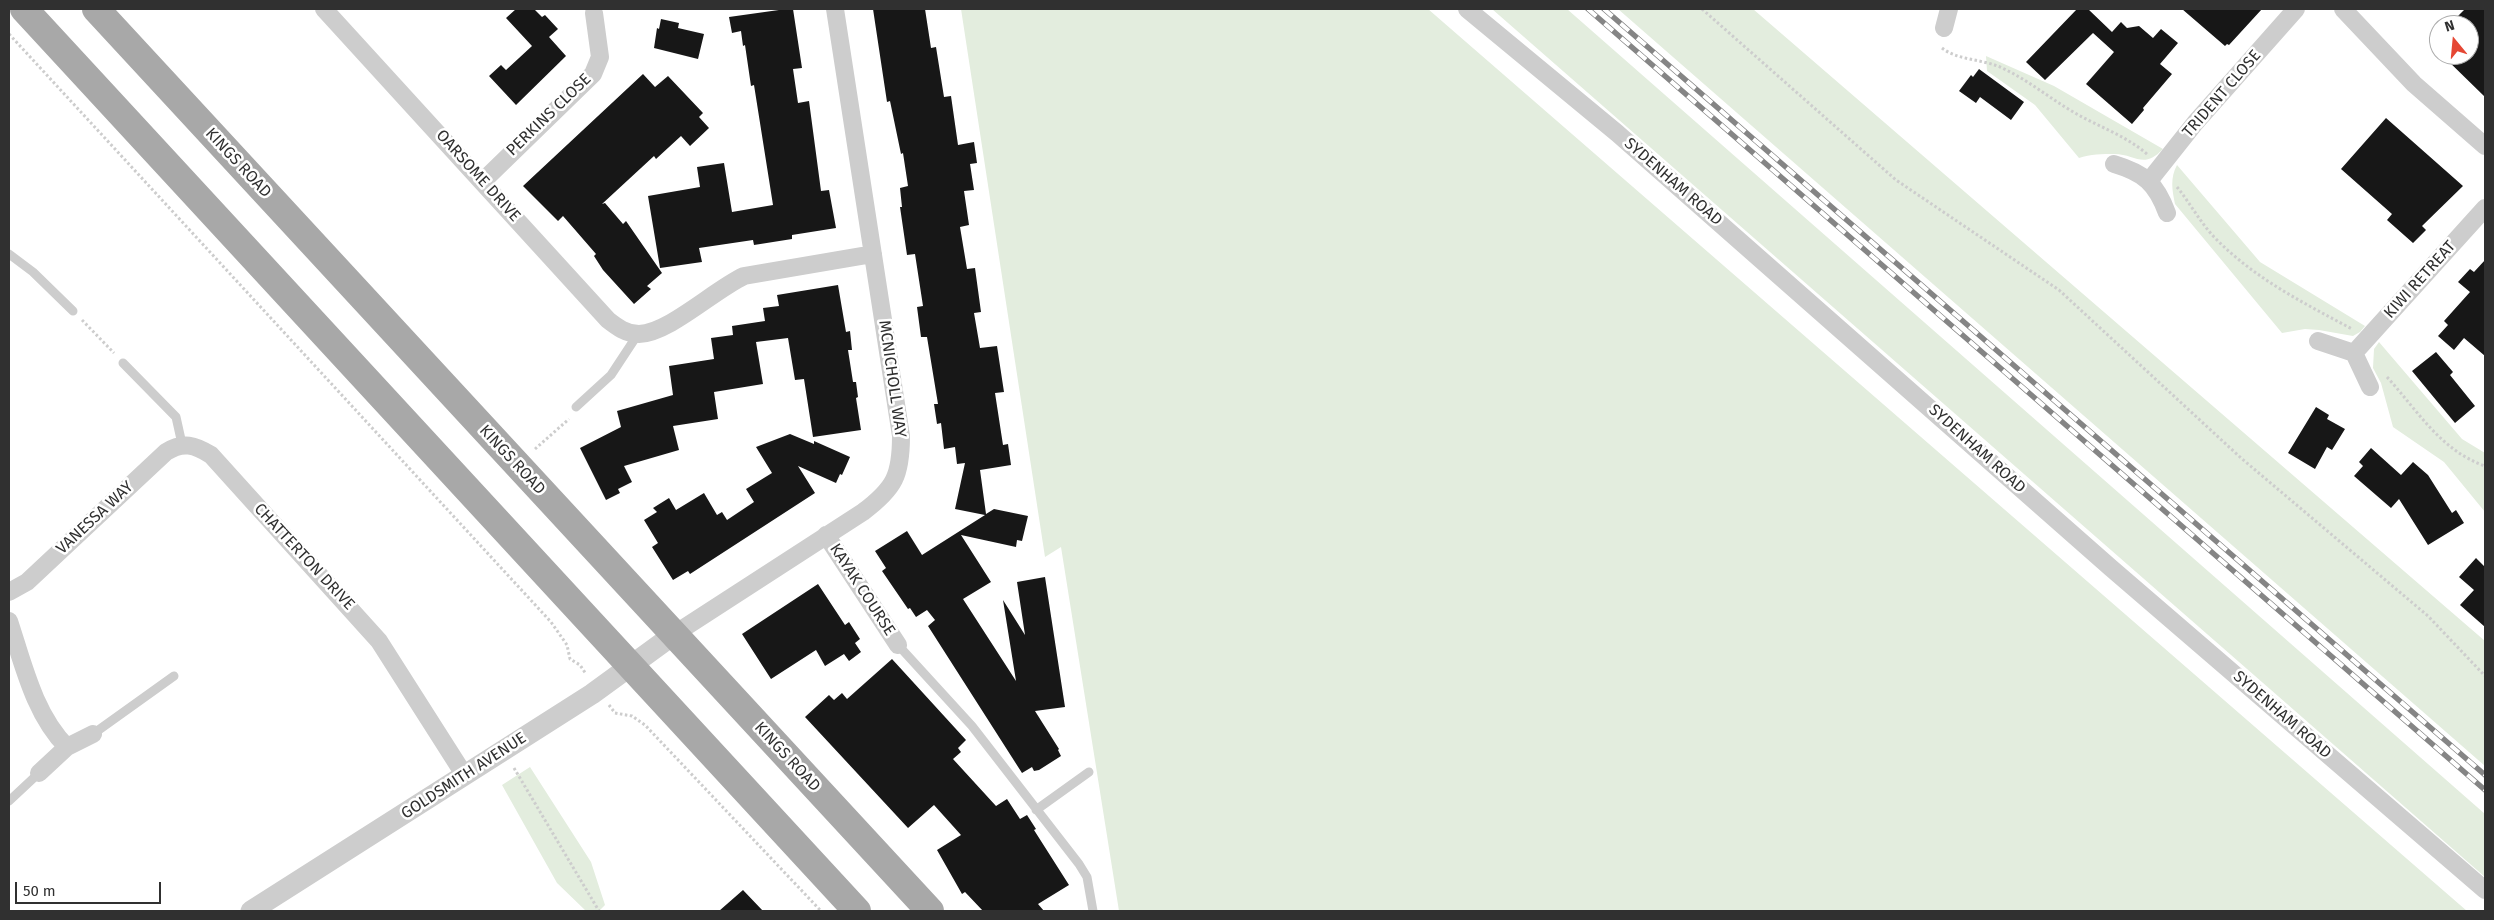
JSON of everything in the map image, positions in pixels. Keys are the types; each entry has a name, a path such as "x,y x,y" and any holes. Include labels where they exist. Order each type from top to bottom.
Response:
{"main road":[{"path":"24,9 332,340 630,668 857,911"},
{"name":"KINGS ROAD","path":"96,9 930,911"}],"street":[{"name":"OARSOME DRIVE","path":"324,9 608,320 618,328 638,334"},
{"name":"MCNICHOLL WAY","path":"673,635 884,497 899,470 901,436 835,9"},
{"name":"SYDENHAM ROAD","path":"1467,9 1617,133 2111,568 2485,890"},
{"path":"1944,28 1949,9"},
{"name":"TRIDENT CLOSE","path":"2149,181 2195,123 2296,9"},
{"path":"2343,9 2414,84 2485,146"},
{"name":"PERKINS CLOSE","path":"483,181 593,74 600,57 594,14"},
{"path":"2114,164 2133,170 2149,181 2157,190 2167,213"},
{"name":"KIWI RETREAT","path":"2357,358 2485,208"},
{"path":"638,334 649,333 668,325 729,283 744,276 873,254"},
{"path":"2318,341 2357,358 2370,387"},
{"name":"VANESSA WAY","path":"9,592 27,582 151,464 166,452 182,444"},
{"name":"CHATTERTON DRIVE","path":"182,444 192,445 211,455 358,615 379,641 465,776"},
{"name":"KAYAK COURSE","path":"826,535 898,645"},
{"path":"9,621 37,701 54,734 66,747"},
{"name":"GOLDSMITH AVENUE","path":"251,911 599,690 673,635"},
{"path":"39,773 66,747 93,734"}],"lane":[{"path":"9,254 34,272 73,310"},
{"path":"576,407 611,375 638,334"},
{"path":"123,363 176,417 182,444"},
{"path":"898,645 972,726 1087,877 1093,911"},
{"path":"93,734 174,676"},
{"path":"1036,810 1090,772"},
{"path":"9,801 39,773"}],"path":[{"path":"1702,9 1896,180 2059,290 2241,458 2428,616 2485,676"},
{"path":"9,34 551,622 566,646 570,659 580,665 615,714 632,716 645,725 821,911"},
{"path":"73,310 123,363"},
{"path":"2357,358 2379,368 2436,435 2461,455 2485,466"},
{"path":"514,463 528,455 568,420 576,407"},
{"path":"504,751 599,911"}],"green space":[{"path":"961,9 1428,9 2467,911 1119,911 1061,547 1045,557"},
{"path":"1492,9 1567,9 2485,814 2485,877"},
{"path":"1618,9 1753,9 2485,641 2485,766"},
{"path":"1986,56 2054,86 2163,149 2150,159 2145,160 2114,154 2092,155 2079,158 2035,105 1987,71"},
{"path":"2177,165 2260,262 2365,326 2360,332 2353,336 2305,329 2282,333 2175,204 2172,184"},
{"path":"2379,342 2462,439 2485,453 2485,512 2444,462 2393,427 2381,383 2373,368 2374,349"},
{"path":"530,767 591,862 605,905 599,911 586,911 557,883 502,785"}],"building":[{"path":"516,9 534,9 542,17 545,15 558,29 549,37 566,56 516,105 489,76 501,65 506,70 532,46 506,18"},
{"path":"793,9 802,68 793,69 798,103 809,101 821,191 829,190 836,228 792,235 792,239 754,245 753,240 699,248 702,262 660,268 648,196 700,187 697,167 724,163 732,212 773,205 754,85 751,86 745,45 743,46 741,31 732,33 729,17"},
{"path":"873,9 925,9 931,48 936,47 944,97 951,96 958,145 974,142 977,163 970,164 974,190 964,191 969,225 960,227 967,269 975,268 981,312 974,313 980,348 997,346 1004,392 995,393 1003,445 1008,444 1011,465 980,470 986,514 994,509 1028,516 1022,541 1017,540 1016,547 961,535 991,582 963,599 1016,681 1003,600 1025,635 1017,582 1045,577 1065,707 1035,711 1059,749 1061,756 1039,770 1034,771 1032,767 1022,773 928,626 935,620 927,610 916,617 910,608 908,609 882,571 886,568 875,551 907,531 922,555 985,515 955,509 965,463 957,464 955,447 944,449 941,423 937,424 934,404 938,404 927,337 921,337 917,307 923,306 915,254 907,255 900,207 902,207 900,188 908,186 903,153 901,154 890,101 887,102"},
{"path":"2077,9 2088,9 2112,32 2121,22 2127,28 2139,26 2153,38 2161,29 2178,43 2160,64 2172,74 2132,124 2086,84 2114,52 2093,33 2045,80 2026,62"},
{"path":"2182,9 2262,9 2229,45 2225,46"},
{"path":"2465,9 2485,9 2485,97 2452,65 2479,65 2479,15 2459,15"},
{"path":"661,19 679,23 678,28 704,34 698,59 654,48 657,28 659,29"},
{"path":"1979,69 2024,102 2011,120 1980,97 1976,103 1959,91 1971,75 1973,77"},
{"path":"643,74 655,87 668,76 703,113 699,117 709,128 690,146 681,136 656,159 654,156 602,204 605,203 623,224 626,221 662,273 647,286 651,289 634,304 603,270 594,256 596,254 563,216 558,221 523,186"},
{"path":"2386,118 2463,186 2422,226 2426,230 2413,243 2387,220 2392,214 2341,169"},
{"path":"2485,260 2485,356 2464,338 2454,350 2438,336 2448,325 2444,321 2470,292 2458,282 2470,269 2474,272"},
{"path":"838,285 846,332 850,331 852,350 848,350 853,382 856,382 858,397 856,398 861,430 813,437 804,379 795,380 788,338 756,342 763,384 714,392 718,419 673,426 679,450 624,466 632,482 618,489 620,493 606,500 580,448 621,427 617,411 673,395 669,366 714,359 711,338 733,335 732,326 765,321 763,308 779,306 777,295"},
{"path":"2436,352 2453,372 2450,375 2475,406 2455,423 2412,371"},
{"path":"2316,407 2329,415 2327,419 2345,429 2332,450 2327,447 2315,469 2288,453"},
{"path":"790,434 814,444 814,441 850,457 836,483 798,466 815,493 690,574 688,571 673,580 652,547 658,543 644,520 657,512 653,508 669,498 676,510 704,493 717,515 722,512 727,520 754,502 746,489 772,473 756,447"},
{"path":"2371,448 2401,475 2413,462 2428,475 2452,513 2456,510 2464,523 2428,545 2399,499 2391,508 2354,476 2363,466 2359,462"},
{"path":"2476,558 2485,567 2485,627 2460,605 2474,590 2459,577"},
{"path":"818,584 845,625 849,622 860,639 855,643 861,652 849,661 844,654 825,666 816,650 771,679 742,634"},
{"path":"892,659 966,740 958,748 961,752 953,759 996,806 1007,799 1020,819 1027,815 1036,829 1034,830 1069,885 1038,904 1044,911 983,911 965,892 962,894 937,850 961,835 934,805 908,828 805,717 829,695 834,700 842,693 847,699"},
{"path":"743,890 763,911 719,911"}],"railway":[{"path":"1588,9 2485,790"},
{"path":"1604,9 2485,775"}]}
